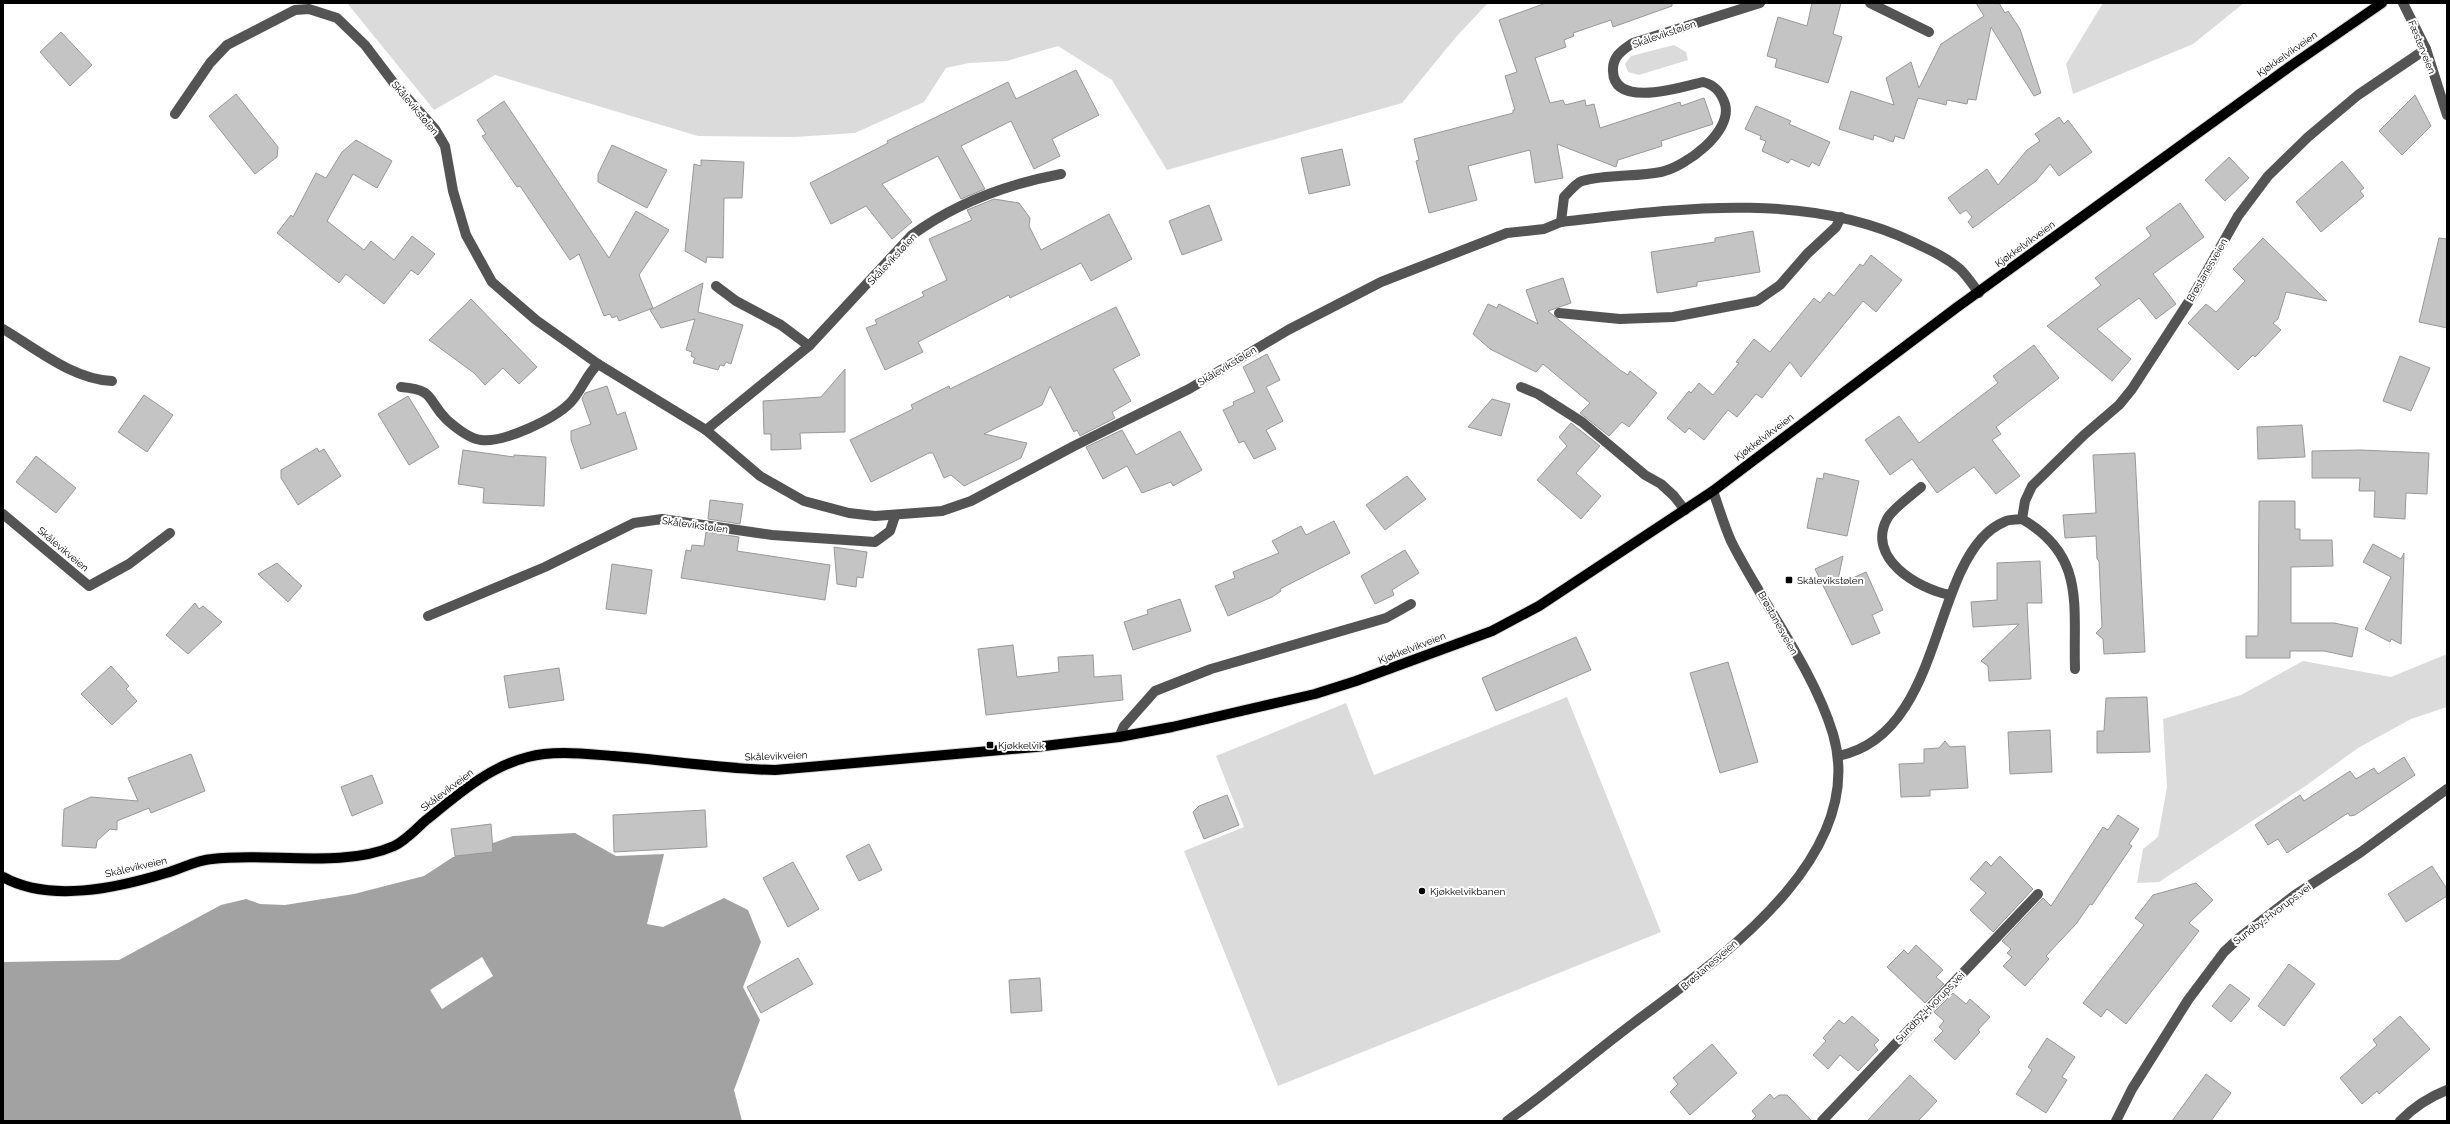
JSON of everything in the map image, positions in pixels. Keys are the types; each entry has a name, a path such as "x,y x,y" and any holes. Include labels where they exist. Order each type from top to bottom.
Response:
{"main road":[{"name":"Kjøkkelvikveien","path":"1036,747 1119,737 1207,720 1315,694 1356,681 1492,631 1539,606 1713,491 1956,308 1979,293 2285,69 2382,3"},
{"name":"Skålevikveien","path":"3,877 38,890 74,890 111,886 163,874 211,858 354,856 381,851 397,845 470,785 503,766 528,756 576,753 689,762 740,769 775,770 1036,747"}],"street":[{"name":"Skålevikstølen","path":"1561,222 1564,197 1581,181 1663,171 1690,157 1705,146 1716,136 1725,122 1726,107 1724,99 1715,86 1703,82 1653,93 1638,94 1621,88 1613,77 1613,64 1620,51 1633,43 1760,3"},
{"path":"1870,3 1929,32"},
{"name":"Fæsterveien","path":"2403,3 2426,49 2447,115"},
{"name":"Skålevikstølen","path":"175,114 210,63 227,45 295,10 309,9 337,18 366,45 393,82 435,129 445,146 453,191 466,235 492,282 536,320 598,364 706,430 760,476 804,501 849,513 896,516 942,511 971,501 1074,446 1189,388 1288,330 1381,282 1507,233 1544,228 1561,222 1669,210 1722,208 1806,212 1841,217 1893,232 1942,255 1961,270 1979,293"},
{"name":"Brøstanesveien","path":"2022,519 2025,500 2032,486 2084,435 2119,405 2132,389 2195,292 2238,216 2268,176 2308,137 2358,95 2426,49"},
{"name":"Skålevikstølen","path":"706,430 809,346 912,235 929,223 966,203 1025,181 1060,174"},
{"path":"1559,312 1620,319 1673,317 1757,301 1780,284 1807,254 1836,226 1841,217"},
{"path":"716,286 736,301 780,325 809,346"},
{"path":"3,329 73,371 94,380 112,380"},
{"path":"401,387 420,389 431,397 447,420 466,434 481,440 518,432 557,414 571,402 598,364"},
{"path":"1521,387 1538,394 1582,422 1645,475 1666,488 1685,510"},
{"path":"1920,487 1887,517 1882,533 1882,540 1891,562 1904,575 1940,593 1950,594"},
{"name":"Brøstanesveien","path":"1507,1121 1685,986 1731,947 1786,892 1809,862 1826,832 1838,788 1838,756 1824,710 1731,540 1713,491"},
{"name":"Skålevikveien","path":"3,514 89,586 129,564 170,533"},
{"name":"Skålevikstølen","path":"428,616 545,567 634,523 662,519 772,535 875,542 890,531 896,516"},
{"path":"1838,756 1852,753 1867,747 1898,718 1913,694 1950,594 1968,556 1987,533 2005,521 2022,519 2041,530 2055,544 2067,564 2073,589 2075,670"},
{"path":"1119,737 1124,726 1155,692 1211,668 1386,618 1411,604"},
{"name":"Sundby-Hvorups vei","path":"2116,1121 2132,1090 2188,1000 2224,952 2239,938 2295,895 2361,852 2447,789"},
{"name":"Sundby-Hvorups vei","path":"1822,1121 2038,894"},
{"path":"2400,1121 2410,1111 2431,1097 2447,1090"}],"shaded area":[{"path":"347,3 1488,3 1456,37 1402,103 1167,170 1112,80 1058,46 1007,61 969,63 946,68 924,102 855,133 795,137 698,136 495,75 434,110"},
{"path":"2103,3 2244,3 2193,44 2073,94 2066,64"},
{"path":"1674,45 1686,52 1688,60 1639,75 1628,72 1625,64 1631,56"},
{"path":"2447,654 2447,707 2411,719 2358,748 2304,787 2159,882 2137,883 2143,849 2158,837 2167,787 2163,719 2241,695 2303,661 2391,677"},
{"name":"Kjøkkelvikbanen","path":"1567,697 1661,932 1278,1086 1184,851 1244,827 1216,756 1346,703 1374,775"},
{"path":"575,833 616,856 664,854 647,924 663,927 724,898 748,910 761,942 743,987 760,1020 734,1090 742,1121 3,1121 3,962 119,960 221,905 246,899 260,904 285,905 354,894 424,876 453,857 513,836"}],"pier":[{"path":"482,957 493,976 442,1009 430,990"}],"building":[{"path":"1546,3 1672,3 1672,6 1613,27 1611,20 1573,33 1574,36 1564,40 1566,47 1535,58 1550,103 1563,100 1565,105 1585,100 1586,106 1594,104 1600,128 1680,102 1681,106 1704,98 1713,124 1661,141 1662,146 1618,160 1616,167 1557,144 1563,178 1535,183 1530,150 1468,166 1477,200 1429,213 1416,161 1419,160 1414,139 1513,113 1513,110 1515,110 1505,76 1517,72 1499,20"},
{"path":"1812,3 1841,3 1833,34 1842,37 1828,83 1775,67 1777,59 1767,56 1778,17 1807,26"},
{"path":"1976,3 1999,3 2005,13 2008,11 2020,29 2041,93 2034,96 1991,27 1976,100 1968,99 1967,104 1947,100 1946,105 1918,98 1904,139 1895,136 1893,142 1874,135 1873,140 1839,129 1851,91 1894,105 1886,78 1911,62 1919,88 1941,44 1984,16"},
{"path":"61,32 92,65 70,86 40,52"},
{"path":"1076,70 1099,115 1052,139 1060,156 1034,169 1011,121 961,146 985,189 961,199 938,156 882,184 912,222 892,239 866,206 831,224 810,183 888,143 887,141 1008,82 1016,99"},
{"path":"236,94 278,147 277,157 255,174 209,116"},
{"path":"2415,95 2431,126 2402,155 2379,131"},
{"path":"504,101 609,258 636,211 669,230 639,275 653,308 619,321 617,316 612,318 610,314 604,316 579,254 570,260 520,186 517,187 482,136 486,134 477,120"},
{"path":"1756,106 1791,121 1789,124 1830,142 1819,166 1812,162 1809,167 1791,159 1788,163 1762,151 1766,141 1760,139 1761,136 1745,129"},
{"path":"2059,117 2064,124 2068,120 2092,152 2059,176 2050,164 2036,181 1973,228 1968,222 1972,217 1966,210 1960,214 1948,198 1987,169 1998,185 2027,150 2040,141 2035,134"},
{"path":"356,140 392,161 377,188 353,174 327,221 364,250 371,241 394,260 412,236 435,254 418,275 411,270 384,304 346,274 339,283 277,233 291,215 293,217 316,173 326,178 342,152"},
{"path":"612,145 667,170 647,208 598,182 598,174"},
{"path":"1342,149 1350,185 1309,194 1301,158"},
{"path":"2229,157 2249,178 2225,201 2205,180"},
{"path":"701,160 744,162 742,198 724,198 723,258 707,257 706,263 685,251 694,164 701,166"},
{"path":"2342,161 2364,188 2360,191 2364,196 2321,232 2296,202"},
{"path":"994,199 1019,203 1030,218 1029,226 1041,250 1109,214 1132,259 1091,281 1081,263 1010,298 1009,295 918,342 923,352 885,370 866,328 877,324 875,320 924,296 922,292 947,280 929,239 972,220 967,210"},
{"path":"2180,203 2204,237 2153,274 2176,304 2156,319 2139,298 2097,329 2131,359 2112,381 2047,326 2101,285 2095,278 2151,236 2146,228"},
{"path":"1209,205 1222,240 1182,255 1169,221"},
{"path":"1753,231 1760,272 1697,282 1697,286 1657,293 1651,252 1715,242 1715,238"},
{"path":"2263,238 2327,301 2286,292 2278,319 2273,323 2281,330 2255,357 2253,355 2238,370 2188,323 2206,304 2216,312 2245,281 2233,269"},
{"path":"2439,238 2447,239 2447,328 2419,322"},
{"path":"1871,255 1902,280 1876,312 1863,301 1801,377 1790,362 1762,398 1756,394 1737,417 1728,410 1704,440 1689,428 1685,433 1667,418 1689,391 1691,393 1699,383 1713,395 1739,363 1736,362 1754,339 1770,352 1814,298 1820,303 1829,292 1834,296 1860,264 1863,266"},
{"path":"1563,278 1571,303 1548,311 1620,370 1628,375 1630,371 1657,393 1629,427 1622,422 1609,436 1580,413 1590,403 1543,364 1536,372 1490,349 1473,334 1488,304 1497,308 1499,304 1538,324 1526,290"},
{"path":"703,283 698,312 743,325 731,364 726,362 724,366 720,365 718,370 693,363 695,358 691,356 692,352 686,350 695,319 661,328 650,310"},
{"path":"471,299 537,367 519,384 503,368 485,385 474,373 429,340"},
{"path":"1116,307 1140,355 1113,369 1131,401 1112,412 1115,418 1080,436 1077,430 1074,432 1050,386 1042,405 984,434 1027,443 1021,458 964,486 951,475 944,478 933,453 929,453 871,482 850,440 913,409 911,405 949,386 950,389"},
{"path":"2034,345 2059,378 1996,427 2001,434 1992,440 2020,476 1996,494 1974,467 1937,493 1912,459 1890,475 1865,440 1899,416 1919,443 1998,383 1993,376"},
{"path":"1267,354 1280,380 1266,387 1283,421 1266,430 1276,449 1254,459 1244,441 1239,443 1223,410 1234,405 1233,402 1255,392 1243,367"},
{"path":"2400,356 2430,368 2411,411 2383,401"},
{"path":"845,369 845,432 800,433 801,449 771,450 771,434 764,434 763,401 821,397"},
{"path":"607,386 617,415 625,412 637,449 581,469 571,440 571,431 591,424 582,399 585,393"},
{"path":"144,395 173,415 147,452 118,432"},
{"path":"408,396 439,447 409,465 378,414"},
{"path":"1492,399 1510,404 1501,436 1468,427"},
{"path":"1571,423 1600,446 1576,473 1601,496 1581,519 1537,480 1567,446 1559,437"},
{"path":"2302,425 2305,457 2258,459 2257,427"},
{"path":"1122,430 1136,455 1180,431 1202,470 1173,486 1171,482 1142,493 1127,466 1103,479 1086,447"},
{"path":"317,448 319,452 324,449 341,476 298,505 281,478 281,470"},
{"path":"463,450 514,457 514,455 546,457 544,506 483,503 484,488 458,484"},
{"path":"2361,450 2429,453 2427,494 2406,493 2405,519 2374,517 2375,491 2359,491 2360,478 2312,478 2312,451"},
{"path":"2135,453 2145,652 2104,654 2103,639 2096,633 2102,627 2099,561 2097,559 2096,536 2065,538 2063,515 2096,513 2093,455"},
{"path":"36,456 76,488 56,513 16,482"},
{"path":"1824,473 1859,481 1847,536 1807,528 1817,478 1823,479"},
{"path":"1407,476 1426,499 1385,530 1366,505"},
{"path":"710,500 743,504 740,524 708,519"},
{"path":"2259,501 2295,501 2295,529 2300,529 2300,540 2332,540 2333,566 2291,567 2291,623 2334,623 2358,628 2352,657 2324,651 2290,651 2290,658 2246,658 2246,636 2258,636"},
{"path":"1334,521 1350,553 1280,589 1281,591 1272,597 1228,616 1215,586 1235,578 1233,572 1279,553 1272,541 1301,526 1306,535"},
{"path":"706,532 739,537 737,551 830,565 825,600 681,578 686,550 691,551 692,545 704,546"},
{"path":"2373,544 2401,559 2404,553 2401,644 2391,639 2390,642 2365,629 2391,577 2363,562"},
{"path":"834,547 867,552 863,578 857,577 856,587 837,584"},
{"path":"1405,550 1419,573 1392,590 1394,595 1375,604 1361,576"},
{"path":"1843,556 1837,585 1866,572 1883,610 1872,615 1880,633 1852,645 1815,569"},
{"path":"2040,561 2042,603 2027,603 2031,679 1989,681 1988,666 1981,661 2019,624 1973,627 1971,602 1997,600 1997,563"},
{"path":"277,563 302,586 288,602 258,574"},
{"path":"612,564 652,570 646,614 606,609"},
{"path":"1180,599 1191,631 1133,650 1124,622 1148,614 1147,610"},
{"path":"195,603 199,609 203,606 222,622 188,654 166,635"},
{"path":"1576,637 1591,670 1496,711 1482,678"},
{"path":"1013,645 1017,677 1059,672 1058,657 1093,655 1094,677 1121,675 1123,700 986,715 978,649"},
{"path":"1728,662 1758,762 1720,773 1690,673"},
{"path":"111,666 129,686 126,689 137,701 112,725 81,694"},
{"path":"559,668 564,700 509,708 504,676"},
{"path":"2147,697 2150,752 2097,753 2097,731 2104,731 2106,698"},
{"path":"2050,730 2052,772 2010,774 2008,732"},
{"path":"1945,741 1950,747 1965,746 1968,788 1930,790 1930,796 1901,797 1899,764 1924,763 1924,749 1939,748"},
{"path":"191,754 205,791 151,813 149,808 117,821 117,830 110,829 97,841 96,848 62,846 64,809 91,797 138,801 128,778"},
{"path":"2404,757 2415,775 2355,815 2350,816 2348,813 2287,853 2278,839 2268,845 2255,825 2300,795 2304,801 2350,771 2356,779 2374,768 2378,774"},
{"path":"372,775 383,803 352,816 341,787"},
{"path":"1227,795 1239,825 1204,839 1193,812 1199,806"},
{"path":"705,810 707,847 614,852 613,815"},
{"path":"2118,815 2139,829 2129,844 2132,846 2092,905 2090,904 2076,924 2046,956 2049,959 2025,986 2003,966 2012,957 2007,953 2011,949 2002,941 2043,898 2051,906 2103,827 2108,830"},
{"path":"491,824 493,852 455,856 451,829"},
{"path":"869,844 882,870 859,881 846,856"},
{"path":"2000,856 2033,889 1993,932 1970,910 1986,893 1970,879 1986,861 1991,866"},
{"path":"793,862 819,909 788,927 763,878"},
{"path":"2432,866 2447,889 2447,896 2406,922 2388,894"},
{"path":"2196,883 2213,900 2189,923 2199,931 2126,1024 2107,1009 2101,1017 2083,1003 2144,925 2135,918 2153,895"},
{"path":"1916,945 1943,970 1936,977 1944,984 1925,1003 1887,967 1904,950 1908,954"},
{"path":"798,958 813,984 761,1013 747,987"},
{"path":"2289,964 2315,984 2284,1026 2258,1006"},
{"path":"1040,978 1042,1011 1011,1013 1009,980"},
{"path":"2230,984 2250,999 2231,1022 2212,1006"},
{"path":"1953,993 1966,1004 1970,999 1990,1017 1978,1030 1980,1032 1955,1060 1934,1040 1943,1031 1939,1027 1944,1021 1934,1012"},
{"path":"1852,1016 1879,1040 1874,1045 1878,1050 1858,1071 1840,1055 1828,1069 1813,1055 1826,1041 1823,1038 1839,1020 1844,1024"},
{"path":"2400,1016 2430,1049 2379,1094 2377,1091 2362,1104 2340,1078 2377,1045 2373,1040"},
{"path":"2047,1038 2075,1057 2062,1077 2067,1080 2046,1113 2016,1094 2032,1070 2028,1067"},
{"path":"1712,1044 1737,1073 1690,1115 1670,1092 1678,1084 1673,1078"},
{"path":"2206,1074 2231,1093 2211,1121 2172,1121"},
{"path":"1910,1075 1937,1101 1918,1121 1867,1121"},
{"path":"1770,1094 1774,1099 1779,1095 1787,1095 1812,1121 1751,1121 1756,1116 1752,1111"}],"place":[{"name":"Skålevikstølen","path":"1789,580"},
{"name":"Kjøkkelvik","path":"990,745"},
{"name":"Kjøkkelvikbanen","path":"1422,891"}]}
